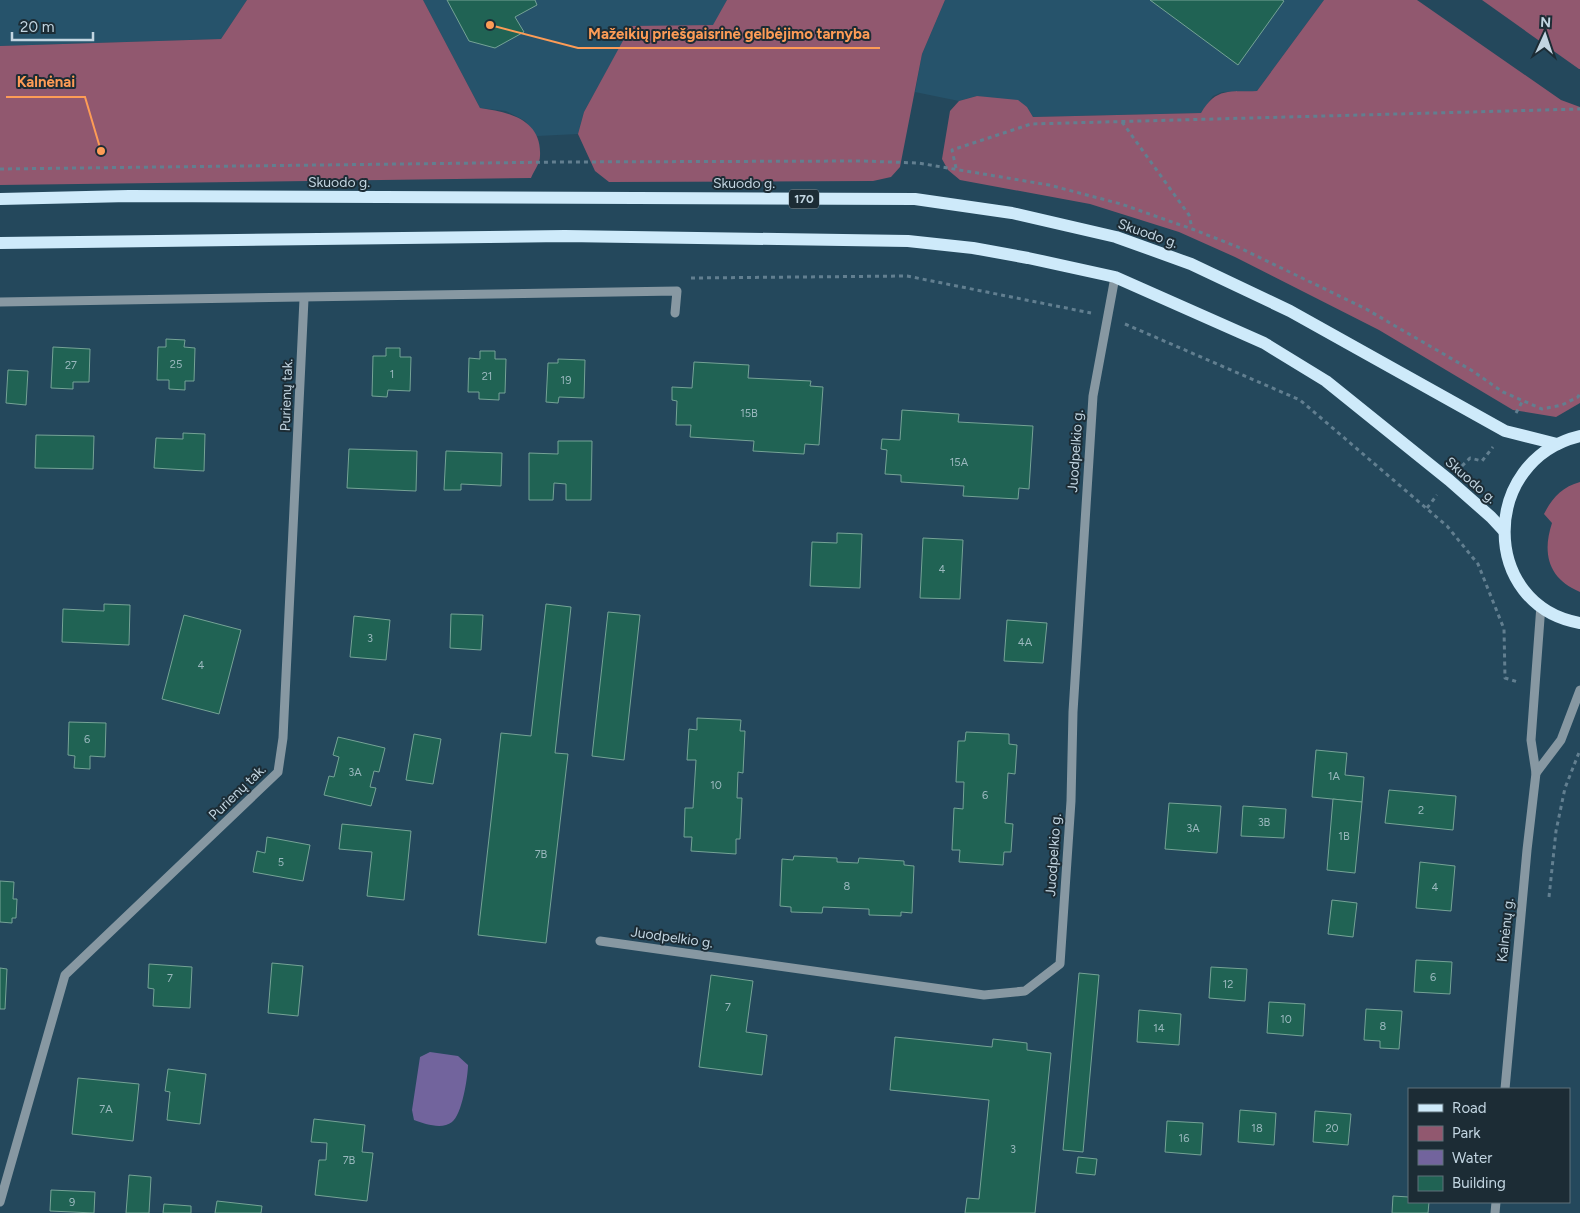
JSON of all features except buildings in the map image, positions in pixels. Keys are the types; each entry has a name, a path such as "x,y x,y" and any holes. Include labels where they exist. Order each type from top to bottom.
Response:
{"main road":[{"name":"Skuodo g.","path":"0,198 178,196 915,199 1012,213 1116,237 1191,264 1290,311 1505,431 1557,444"},
{"name":"Skuodo g.","path":"0,243 565,236 908,241 973,248 1115,277 1264,343 1326,381 1449,480 1492,517 1504,531"},
{"path":"1580,436 1557,444 1538,455 1524,471 1512,489 1506,510 1504,531 1506,552 1514,572 1525,590 1540,605 1557,615 1580,623"}],"street":[{"name":"Juodpelkio g.","path":"600,941 984,995 1024,991 1060,964 1071,801 1073,712 1093,396 1106,316 1115,277"},
{"path":"0,302 677,291 675,312"},
{"name":"Purienų tak.","path":"0,1202 65,975 278,772 284,738 304,298"},
{"name":"Kalnėnų g.","path":"1505,1088 1536,773 1531,740 1536,688 1540,605"},
{"path":"1536,773 1561,740 1580,690"}],"path":[{"path":"956,168 952,150 1031,124 1580,109"},
{"path":"1121,121 1189,215 1192,229"},
{"path":"907,276 1106,316 1300,400 1447,526 1478,564 1504,629 1505,678 1536,688"},
{"path":"1427,508 1449,480 1470,458 1482,461 1505,431 1523,400"},
{"path":"1549,897 1556,832 1563,797 1580,750"}],"shaded area":[{"path":"0,0 247,0 221,39 0,46"},
{"path":"423,0 727,0 714,25 631,27 584,112 578,134 537,136 525,121 506,111 480,108"},
{"path":"945,0 1324,0 1257,91 1222,92 1213,96 1201,113 1033,117 1027,107 977,96 959,101 915,92 922,54"}],"green space":[{"path":"247,0 423,0 480,108 512,115 529,126 535,133 539,143 540,159 531,178 0,185 0,46 221,39"},
{"path":"727,0 945,0 922,54 900,167 891,177 873,181 609,182 595,171 578,134 584,112 631,26 713,25"},
{"path":"1324,0 1417,0 1561,100 1580,107 1580,403 1556,417 1513,410 1379,330 1235,257 1179,232 1090,204 960,180 948,170 942,159 950,111 959,101 977,96 1018,100 1027,107 1033,117 1201,113 1212,99 1218,95 1231,92 1257,91"},
{"path":"1482,0 1580,0 1580,69 1579,69"},
{"path":"1580,482 1580,592 1569,587 1561,580 1550,564 1548,545 1552,523 1544,514 1558,494"}],"water":[{"path":"430,1052 458,1056 468,1065 466,1086 459,1112 452,1122 443,1126 433,1126 414,1120 412,1110 420,1057"}],"place":[{"name":"Mažeikių priešgaisrinė gelbėjimo tarnyba","path":"490,25"},
{"name":"Kalnėnai","path":"101,151"}]}
